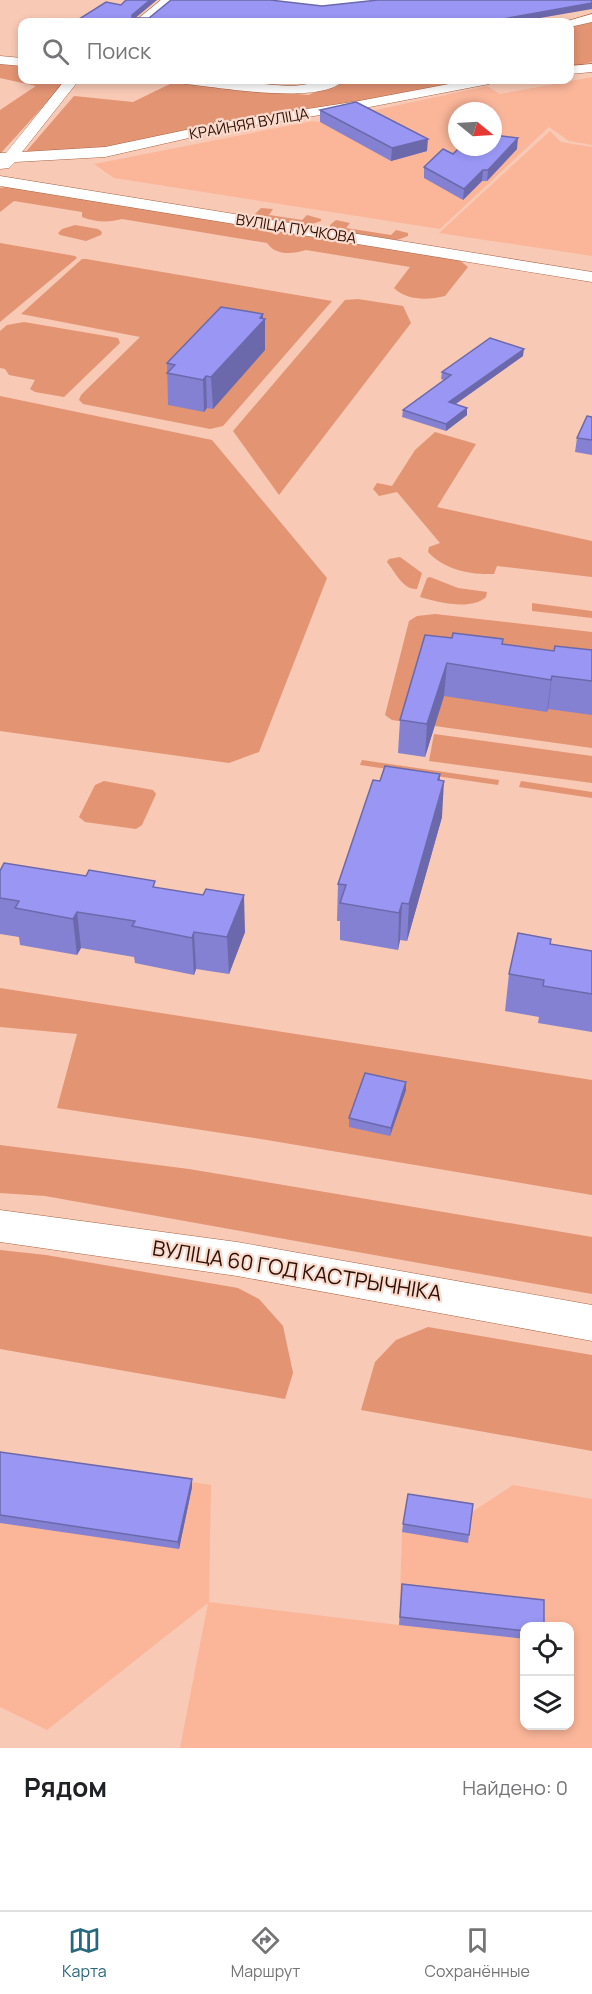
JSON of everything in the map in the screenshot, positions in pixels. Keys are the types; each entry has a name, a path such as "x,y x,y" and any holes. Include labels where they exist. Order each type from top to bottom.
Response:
{"street":[{"path":"145,18 169,0"},
{"path":"271,0 322,5 376,0"},
{"path":"574,22 592,18"},
{"path":"0,60 18,62"},
{"path":"574,70 592,68"},
{"path":"3,163 69,84"},
{"path":"227,84 291,90 317,88 327,84"},
{"name":"КРАЙНЯЯ ВУЛІЦА","path":"3,163 21,156 62,156 105,152 224,126 359,105 468,84"},
{"name":"ВУЛІЦА ПУЧКОВА","path":"0,181 592,277"},
{"name":"ВУЛІЦА 60 ГОД КАСТРЫЧНІКА","path":"0,1226 259,1263 592,1323"}],"shaded area":[{"path":"592,21 592,62 574,66 574,25"},
{"path":"0,63 18,65 18,82 0,78"},
{"path":"592,77 592,145 569,141 549,127 440,229 114,178 94,164 313,121 320,122 487,86 500,94 554,84 574,84 574,80"},
{"path":"27,84 63,84 0,154 0,110 36,86"},
{"path":"170,84 195,84 308,95 337,84 453,84 102,151 24,154 74,96 133,102"},
{"path":"550,131 561,142 592,147 592,256 439,233"},
{"path":"11,186 458,259 468,267 445,296 425,299 412,297 394,288 410,267 306,250 285,253 275,250 267,243 122,219 97,221 82,217 82,212 14,201 0,212 0,188"},
{"path":"261,208 273,209 269,215 302,220 307,215 321,219 321,221 306,226 255,218 253,216"},
{"path":"336,220 350,223 346,228 391,235 396,230 408,233 408,236 397,240 333,231 330,225"},
{"path":"75,225 98,229 102,232 101,235 86,241 58,233 62,229"},
{"path":"0,243 77,258 0,322"},
{"path":"82,259 332,301 223,426 210,429 83,404 79,400 81,395 140,337 21,314"},
{"path":"358,299 403,306 411,323 279,495 233,431 345,300"},
{"path":"24,322 118,338 120,343 64,397 35,392 30,389 35,380 9,375 5,369 0,368 0,331 7,325"},
{"path":"0,396 212,440 327,578 259,752 229,763 0,731"},
{"path":"435,432 476,444 437,507 592,541 592,577 497,566 494,574 476,574 450,567 428,552 429,547 440,543 397,492 379,496 373,489 377,483 392,486 415,450"},
{"path":"400,557 422,573 417,589 403,584 387,562 389,559"},
{"path":"430,577 458,588 487,592 486,597 472,604 463,604 445,603 420,597 427,578"},
{"path":"532,603 592,611 592,618 532,611"},
{"path":"435,614 592,632 592,748 392,720 385,715 409,621 417,616"},
{"path":"434,734 592,756 592,783 429,761"},
{"path":"362,760 499,780 498,785 360,765"},
{"path":"104,781 153,790 156,794 142,825 136,829 85,822 79,817 95,785"},
{"path":"521,781 592,792 592,798 519,787"},
{"path":"0,988 592,1080 592,1195 267,1140 57,1108 77,1034 0,1027"},
{"path":"0,1145 189,1169 592,1237 592,1294 45,1196 0,1193"},
{"path":"0,1250 46,1255 238,1288 259,1299 283,1326 293,1373 285,1399 0,1349"},
{"path":"428,1327 592,1355 592,1451 361,1410 375,1362 396,1340"},
{"path":"0,1452 211,1485 209,1602 399,1625 402,1532 472,1512 513,1485 592,1499 592,1748 180,1748 208,1603 47,1730 0,1707"}],"building":[{"path":"126,0 150,0 132,15 132,18 81,18 106,2 121,5"},
{"path":"171,0 270,0 322,6 378,0 592,0 592,3 508,18 149,18"},
{"path":"356,102 428,139 392,148 320,110"},
{"path":"502,136 518,138 502,155"},
{"path":"443,149 448,152 448,156 501,156 464,189 424,167"},
{"path":"221,307 263,314 260,318 265,319 211,377 206,376 203,380 167,373 175,365 167,363"},
{"path":"490,338 524,349 449,402 467,408 446,424 403,410 451,375 442,372"},
{"path":"587,416 592,417 592,440 577,438"},
{"path":"453,633 503,639 502,644 554,651 555,646 592,650 592,681 552,676 551,680 447,663 427,724 400,720 425,635 452,638"},
{"path":"385,766 440,774 438,780 444,781 409,904 402,903 399,913 340,903 346,885 338,884 373,780 380,781"},
{"path":"4,863 86,876 89,870 155,881 153,887 203,895 206,889 244,895 227,937 194,932 192,938 132,926 135,921 77,912 73,919 15,908 19,901 0,898 0,871"},
{"path":"518,933 551,939 550,944 592,951 592,994 543,986 544,980 509,974"},
{"path":"365,1073 406,1082 391,1128 349,1118"},
{"path":"0,1452 192,1479 178,1542 0,1515"},
{"path":"408,1494 473,1504 469,1535 403,1524"},
{"path":"402,1584 544,1600 544,1622 520,1622 520,1630 400,1617"}]}
